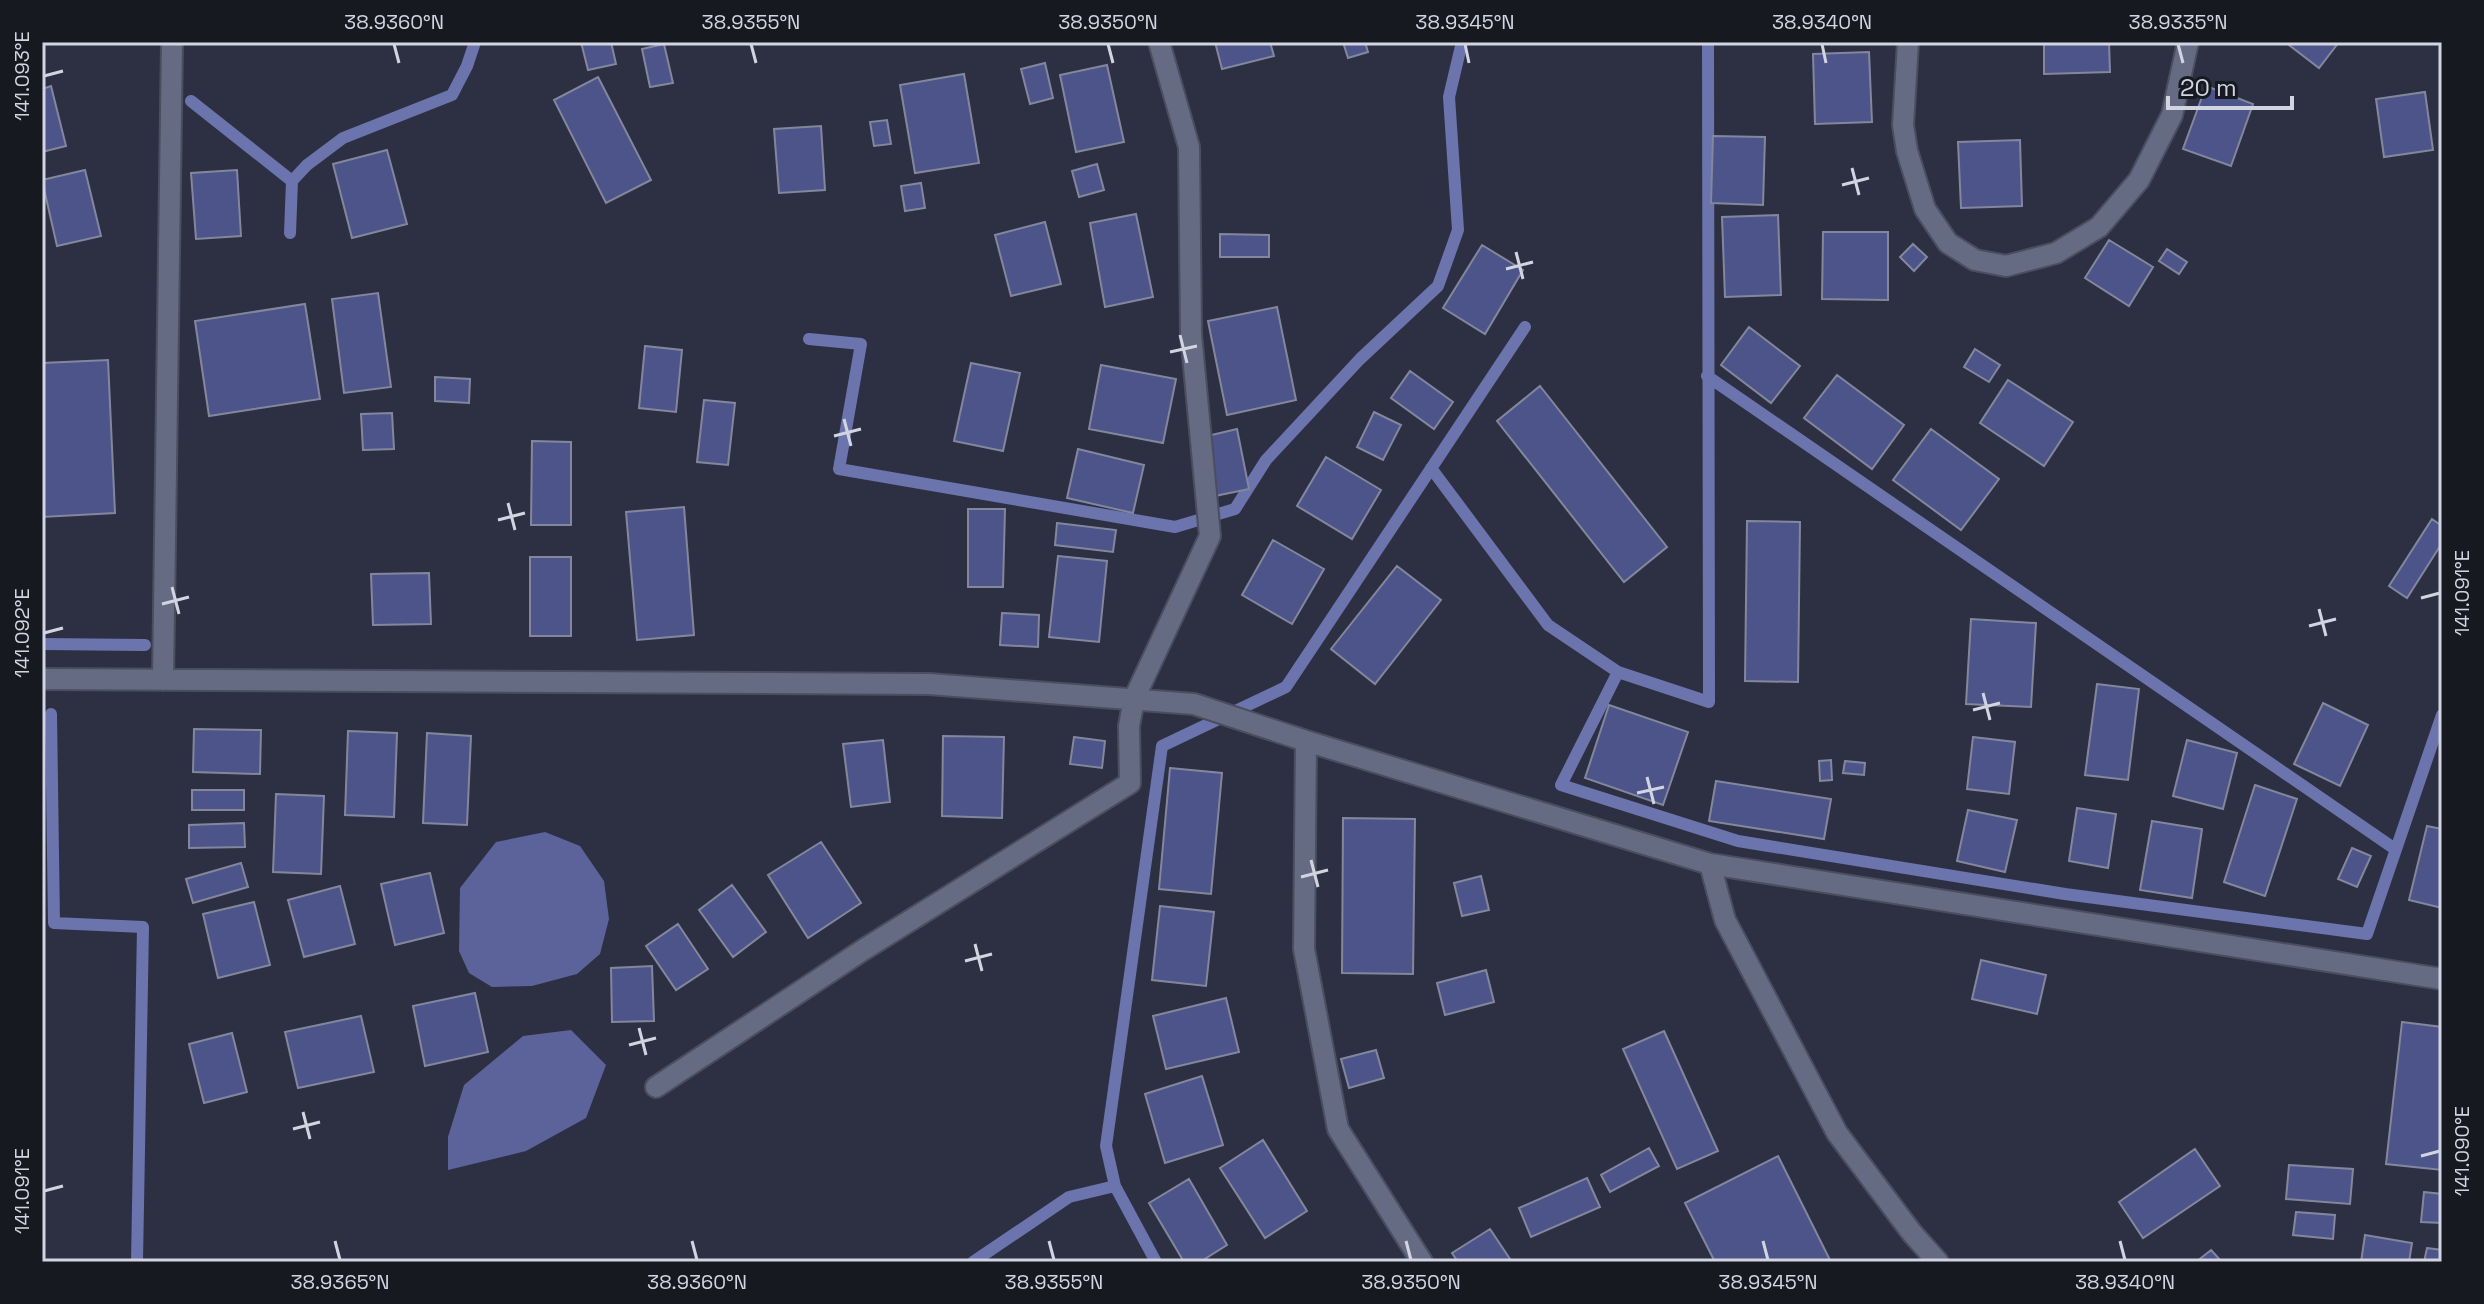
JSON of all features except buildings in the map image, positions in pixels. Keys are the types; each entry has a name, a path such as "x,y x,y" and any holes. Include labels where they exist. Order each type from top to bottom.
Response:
{"street":[{"path":"163,680 172,42"},
{"path":"656,1087 863,950 1130,783 1129,726 1134,699 1210,536 1191,334 1189,147 1159,42"},
{"path":"1908,42 1903,125 1907,151 1925,209 1948,243 1975,260 2006,266 2056,253 2099,227 2139,180 2172,115 2188,42"},
{"path":"42,679 929,684 1194,704 1710,864 2442,979"},
{"path":"1306,741 1304,949 1338,1129 1422,1262"},
{"path":"1710,864 1725,920 1837,1133 1912,1233 1938,1262"}],"shaded area":[{"path":"545,832 580,846 604,881 609,919 600,954 577,974 532,986 492,987 469,973 459,951 460,888 496,842"},
{"path":"571,1030 606,1065 586,1118 526,1151 448,1170 448,1137 464,1085 523,1036"}],"waterway":[{"path":"290,233 292,181 307,165 343,138 452,95 475,42"},
{"path":"809,339 861,344 839,469 1175,527 1235,509 1266,460 1360,359 1438,286 1458,230 1449,97 1462,42"},
{"path":"1708,42 1709,702 1618,672 1561,785 1738,841 2065,894 2367,934 2442,715"},
{"path":"191,101 292,181"},
{"path":"1156,1262 1115,1186 1106,1146 1162,746 1286,687 1525,327"},
{"path":"1707,376 2395,849"},
{"path":"1431,468 1548,625 1618,672"},
{"path":"42,644 145,645"},
{"path":"51,714 54,923 143,927 137,1262"},
{"path":"973,1262 1069,1197 1115,1186"}]}
